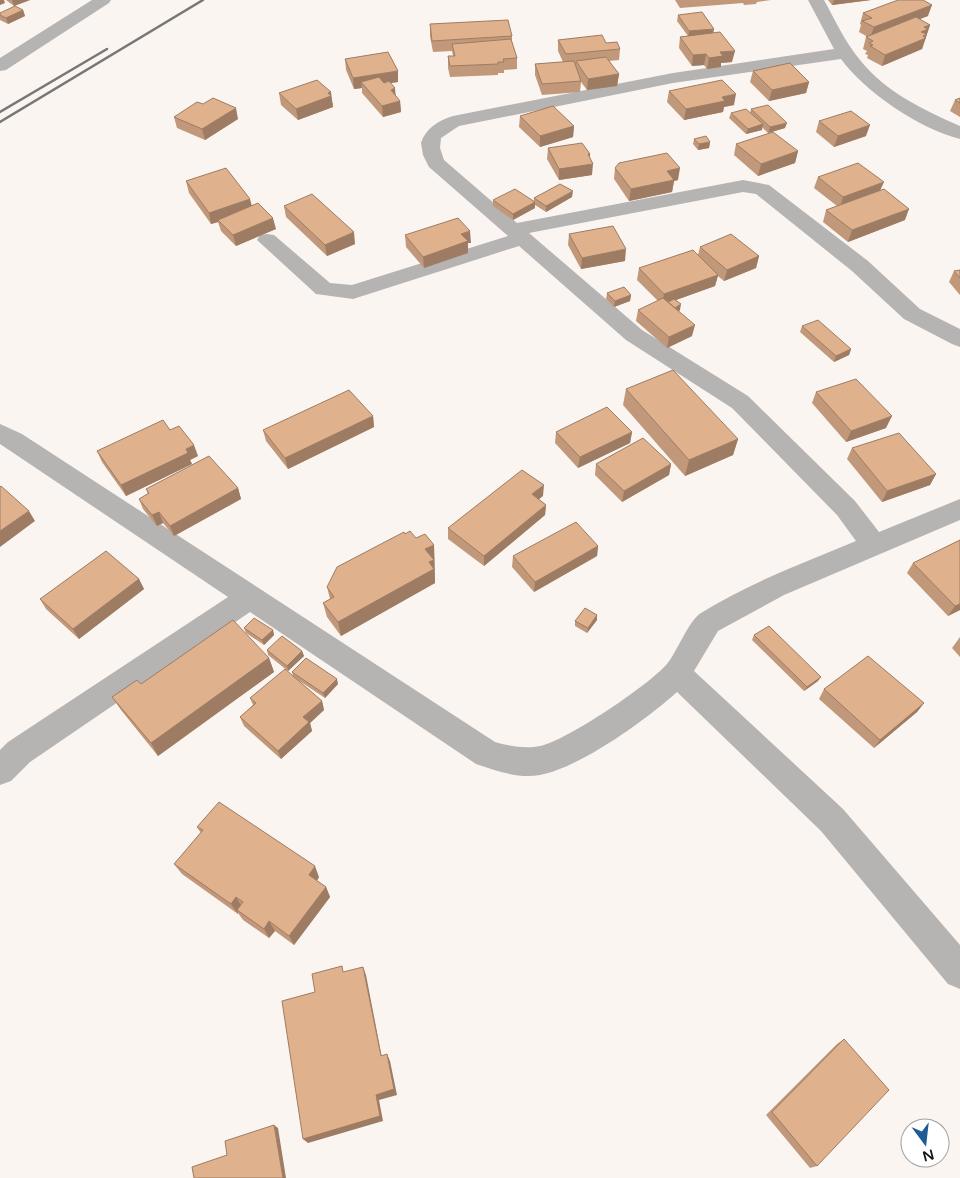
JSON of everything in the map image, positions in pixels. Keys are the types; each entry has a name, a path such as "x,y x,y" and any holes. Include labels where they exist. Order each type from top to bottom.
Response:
{"street":[{"path":"0,66 103,0"},
{"path":"816,0 845,53 876,86 930,120 960,133"},
{"path":"845,53 673,78 453,122 438,129 431,137 429,150 436,163 634,334 740,402 846,508 873,544"},
{"path":"267,240 324,289 353,292 518,234 743,186 762,189 860,266 912,314 960,339"},
{"path":"0,433 21,445 487,754 508,760 539,761 567,752 647,700 677,673 708,623 774,587 960,509"},
{"path":"0,771 19,752 250,597"},
{"path":"677,673 832,820 960,972"}],"building":[{"path":"898,0 923,0 932,5 874,27 862,21 872,18 863,13"},
{"path":"15,6 23,10 6,18 0,15 0,13"},
{"path":"702,12 714,29 689,31 678,15"},
{"path":"916,17 930,25 924,27 928,29 921,32 927,34 923,36 926,38 885,55 870,46 873,45 869,43 873,41 866,37"},
{"path":"508,20 512,36 432,41 430,24"},
{"path":"720,32 735,51 720,52 723,56 709,58 706,54 693,55 680,37"},
{"path":"602,35 606,43 617,42 620,49 566,54 558,40"},
{"path":"511,39 517,58 503,59 504,62 498,62 498,64 450,66 448,56 455,56 452,44"},
{"path":"388,52 398,71 353,78 345,59"},
{"path":"606,57 619,74 588,79 576,61"},
{"path":"574,61 581,81 542,84 535,64"},
{"path":"790,63 809,82 772,90 753,71"},
{"path":"379,77 384,83 389,81 395,88 391,90 400,101 382,106 361,82"},
{"path":"317,80 331,92 328,93 331,96 296,109 279,93"},
{"path":"722,80 736,94 722,97 725,101 686,109 669,91"},
{"path":"213,98 236,108 202,129 174,117 197,102 203,104"},
{"path":"768,105 787,123 770,127 751,109"},
{"path":"553,106 574,126 540,136 520,116"},
{"path":"746,109 763,124 748,129 731,113"},
{"path":"851,111 870,125 838,136 819,121"},
{"path":"773,132 798,151 761,164 736,144"},
{"path":"706,136 710,142 699,144 694,139"},
{"path":"582,143 590,154 588,154 593,164 559,169 548,148"},
{"path":"667,153 680,168 667,171 674,180 631,189 615,168 619,163"},
{"path":"858,163 884,182 843,197 818,177"},
{"path":"226,168 250,199 209,213 186,181"},
{"path":"560,184 573,191 546,206 534,198"},
{"path":"515,189 535,202 513,214 493,200"},
{"path":"884,189 909,209 852,230 826,210"},
{"path":"312,194 354,232 325,245 284,206"},
{"path":"258,203 273,218 233,235 218,220"},
{"path":"458,218 470,231 461,234 468,241 423,257 405,235"},
{"path":"613,226 626,249 582,258 569,234"},
{"path":"731,234 759,256 727,270 700,247"},
{"path":"693,250 718,275 664,294 639,268"},
{"path":"960,270 960,278 954,271"},
{"path":"624,287 631,295 615,301 607,293"},
{"path":"663,298 695,325 669,337 638,310"},
{"path":"674,299 681,304 675,308 668,302"},
{"path":"818,320 851,349 836,356 802,326"},
{"path":"673,370 738,439 689,460 626,389"},
{"path":"856,379 892,416 851,431 816,392"},
{"path":"349,390 373,416 285,458 263,430"},
{"path":"607,407 632,432 580,457 556,432"},
{"path":"163,420 170,430 179,426 194,445 186,449 188,453 121,485 97,451"},
{"path":"899,433 936,474 887,491 852,448"},
{"path":"643,438 671,464 624,491 596,464"},
{"path":"209,456 238,488 170,526 159,512 152,515 139,499 149,493 146,489"},
{"path":"522,470 544,485 532,494 546,505 484,556 448,528"},
{"path":"0,487 29,511 0,531"},
{"path":"576,522 598,546 535,582 513,556"},
{"path":"410,531 416,538 425,534 434,545 425,549 434,560 429,562 434,569 338,622 323,603 334,597 327,587 337,567 404,532 405,534"},
{"path":"960,540 960,604 955,606 913,563"},
{"path":"106,551 139,579 73,629 40,599"},
{"path":"585,608 597,615 588,628 575,621"},
{"path":"254,618 273,630 262,640 244,628"},
{"path":"233,620 269,658 151,743 112,697 137,680 141,684"},
{"path":"769,626 821,677 807,687 754,635"},
{"path":"282,636 302,651 287,666 267,650"},
{"path":"868,656 924,703 880,740 824,689"},
{"path":"306,658 337,679 323,693 292,672"},
{"path":"285,669 322,701 303,717 309,722 278,751 240,717 256,703 250,698"},
{"path":"219,802 315,866 309,875 326,887 289,936 269,921 264,929 237,910 243,902 236,897 231,904 174,864 203,830 197,827"},
{"path":"342,966 343,972 363,967 381,1056 387,1054 394,1089 376,1095 380,1116 303,1139 282,1001 315,992 312,974"},
{"path":"844,1039 889,1090 817,1166 772,1112"},
{"path":"274,1125 283,1178 194,1178 192,1167 227,1155 225,1141"}],"railway":[{"path":"0,122 203,0"},
{"path":"0,112 107,49"}]}
